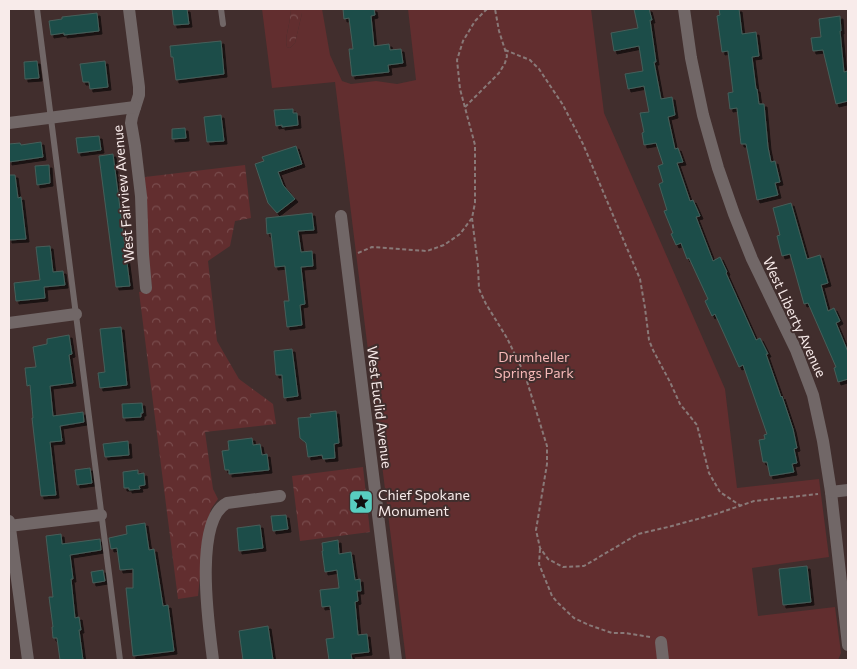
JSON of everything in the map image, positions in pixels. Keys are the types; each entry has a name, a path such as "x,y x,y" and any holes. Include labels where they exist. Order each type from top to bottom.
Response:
{"street":[{"name":"West Fairview Avenue","path":"128,9 139,87 139,95 131,123 141,196 146,288"},
{"name":"West Liberty Avenue","path":"684,9 691,58 701,105 718,168 752,260 796,350 813,395 831,492 848,645"},
{"path":"9,123 135,107"},
{"name":"West Euclid Avenue","path":"341,216 396,660"},
{"path":"9,323 76,314"},
{"path":"831,492 848,490"},
{"path":"213,660 206,596 207,554 214,519 218,510 223,505 280,496"},
{"path":"9,526 101,515"},
{"path":"9,521 28,660"},
{"path":"661,642 663,660"}],"lane":[{"path":"37,9 120,660"},
{"path":"221,9 223,24"}],"path":[{"path":"487,9 475,21 464,41 457,60 460,90 475,145 475,203 472,218 479,289 507,338 525,375 547,446 547,464 536,530 540,548 539,564 552,596 574,618 612,633 652,637 661,642"},
{"path":"465,107 499,73 505,64 507,56 499,31 495,9"},
{"path":"505,50 530,60 539,69 563,105 583,144 640,280 649,340 653,350 680,404 697,425 709,473 720,492 741,506"},
{"path":"346,257 372,247 427,250 444,246 460,234 472,218"},
{"path":"540,548 548,560 563,567 584,566 638,534 754,501 831,492"}],"green space":[{"name":"Drumheller Springs Park","path":"262,9 290,9 286,42 287,47 290,48 295,43 302,9 322,9 330,55 342,81 351,84 376,81 397,84 416,80 408,9 591,9 604,113 725,389 737,488 819,479 829,557 752,568 758,616 835,607 841,653 838,660 406,660 335,82 272,88"},
{"path":"290,9 302,9 302,13 295,43 290,48 287,47 286,42"},
{"path":"245,165 251,218 235,221 230,246 208,261 217,341 239,379 273,404 276,424 205,432 213,489 218,499 211,509 204,537 198,596 178,599 139,292 152,289 147,250 145,177"},
{"path":"363,467 370,532 300,541 292,476"}],"building":[{"path":"172,9 187,9 189,24 174,25"},
{"path":"343,9 374,9 375,15 371,16 374,46 389,44 390,50 401,49 403,63 388,65 389,72 352,76 349,49 353,49 349,18 344,19"},
{"path":"634,9 649,9 652,20 650,20 656,62 654,62 661,99 672,97 675,115 668,117 675,149 678,148 683,162 677,163 690,201 693,200 700,216 696,217 713,261 720,257 756,340 760,338 768,354 766,354 793,429 797,448 794,449 797,463 792,464 794,472 770,476 767,462 763,462 759,440 765,439 764,435 767,434 743,365 739,367 715,314 712,316 705,301 708,299 689,258 687,259 681,243 676,245 671,234 673,233 664,211 667,210 659,184 663,182 658,166 663,164 656,143 644,145 642,133 644,132 640,113 649,112 644,86 628,89 625,74 643,71 639,46 614,51 611,33 638,28"},
{"path":"719,9 739,9 742,34 756,32 759,56 752,57 756,89 759,104 764,104 771,162 775,161 780,182 775,183 778,195 757,200 746,144 741,144 737,108 730,109 728,93 733,92 728,51 722,52 717,16 720,15"},
{"path":"97,13 99,31 51,35 49,21 62,19 62,17"},
{"path":"840,16 844,72 848,71 848,101 836,104 823,50 813,51 811,38 821,37 819,19"},
{"path":"221,41 224,74 176,80 170,46"},
{"path":"37,61 39,78 25,79 24,62"},
{"path":"105,61 108,87 90,89 89,82 83,82 80,64"},
{"path":"293,109 293,113 297,113 298,125 276,126 274,110"},
{"path":"221,115 224,141 207,142 204,117"},
{"path":"185,128 186,138 172,139 172,129"},
{"path":"99,136 101,150 78,153 76,138"},
{"path":"41,142 43,157 9,162 9,144 20,143 21,145"},
{"path":"296,146 302,164 278,172 283,185 295,199 277,213 268,203 255,164 264,161 262,157"},
{"path":"113,154 130,286 116,287 99,156"},
{"path":"49,165 50,183 37,185 35,166"},
{"path":"9,175 15,175 18,198 21,197 26,239 9,240"},
{"path":"791,203 807,259 820,255 828,283 821,285 828,311 834,308 840,321 836,323 848,352 848,379 838,382 834,368 836,367 808,303 804,304 790,254 782,256 777,236 780,235 773,208"},
{"path":"312,213 314,230 298,231 301,252 312,251 313,266 301,267 305,304 300,305 302,325 287,327 284,301 289,301 285,266 275,267 271,233 267,234 266,218"},
{"path":"50,246 53,272 63,271 65,285 44,287 45,298 16,301 14,283 40,280 36,247"},
{"path":"121,327 127,385 100,388 98,373 105,372 100,329"},
{"path":"69,335 72,354 69,355 73,383 50,386 53,416 83,412 84,422 60,426 62,441 50,442 56,495 41,496 30,385 27,386 25,368 36,367 33,347 47,344 47,339"},
{"path":"292,349 298,396 284,398 282,375 276,375 274,351"},
{"path":"142,403 143,413 141,413 141,417 123,418 122,404"},
{"path":"336,411 339,443 334,444 335,458 323,459 322,455 308,457 306,443 300,438 298,418 311,417 310,414"},
{"path":"252,438 253,445 260,444 262,455 267,454 269,470 229,474 229,470 225,470 222,451 229,450 228,441"},
{"path":"128,441 129,455 105,457 103,444"},
{"path":"90,468 92,483 77,485 75,470"},
{"path":"138,470 138,474 144,473 145,485 139,486 140,489 129,490 129,488 124,488 123,472"},
{"path":"286,515 288,529 273,531 271,516"},
{"path":"145,523 149,550 154,549 163,606 168,605 174,651 133,656 126,588 133,588 133,569 120,570 117,548 111,549 109,538 127,534 126,526"},
{"path":"260,525 263,548 239,551 237,528"},
{"path":"61,534 62,544 100,539 101,550 70,555 75,618 79,617 83,660 60,660 57,638 53,638 49,597 53,597 46,536"},
{"path":"338,540 339,554 351,552 355,580 360,579 361,591 357,591 358,601 355,602 358,635 367,634 369,652 351,654 352,660 329,660 326,639 334,638 330,606 322,607 320,590 339,588 337,570 325,572 322,551 322,543"},
{"path":"807,566 811,602 783,605 779,569"},
{"path":"103,570 105,581 93,583 91,572"},
{"path":"268,626 273,660 243,660 239,631"}],"place":[{"name":"Chief Spokane Monument","path":"361,502"}]}
